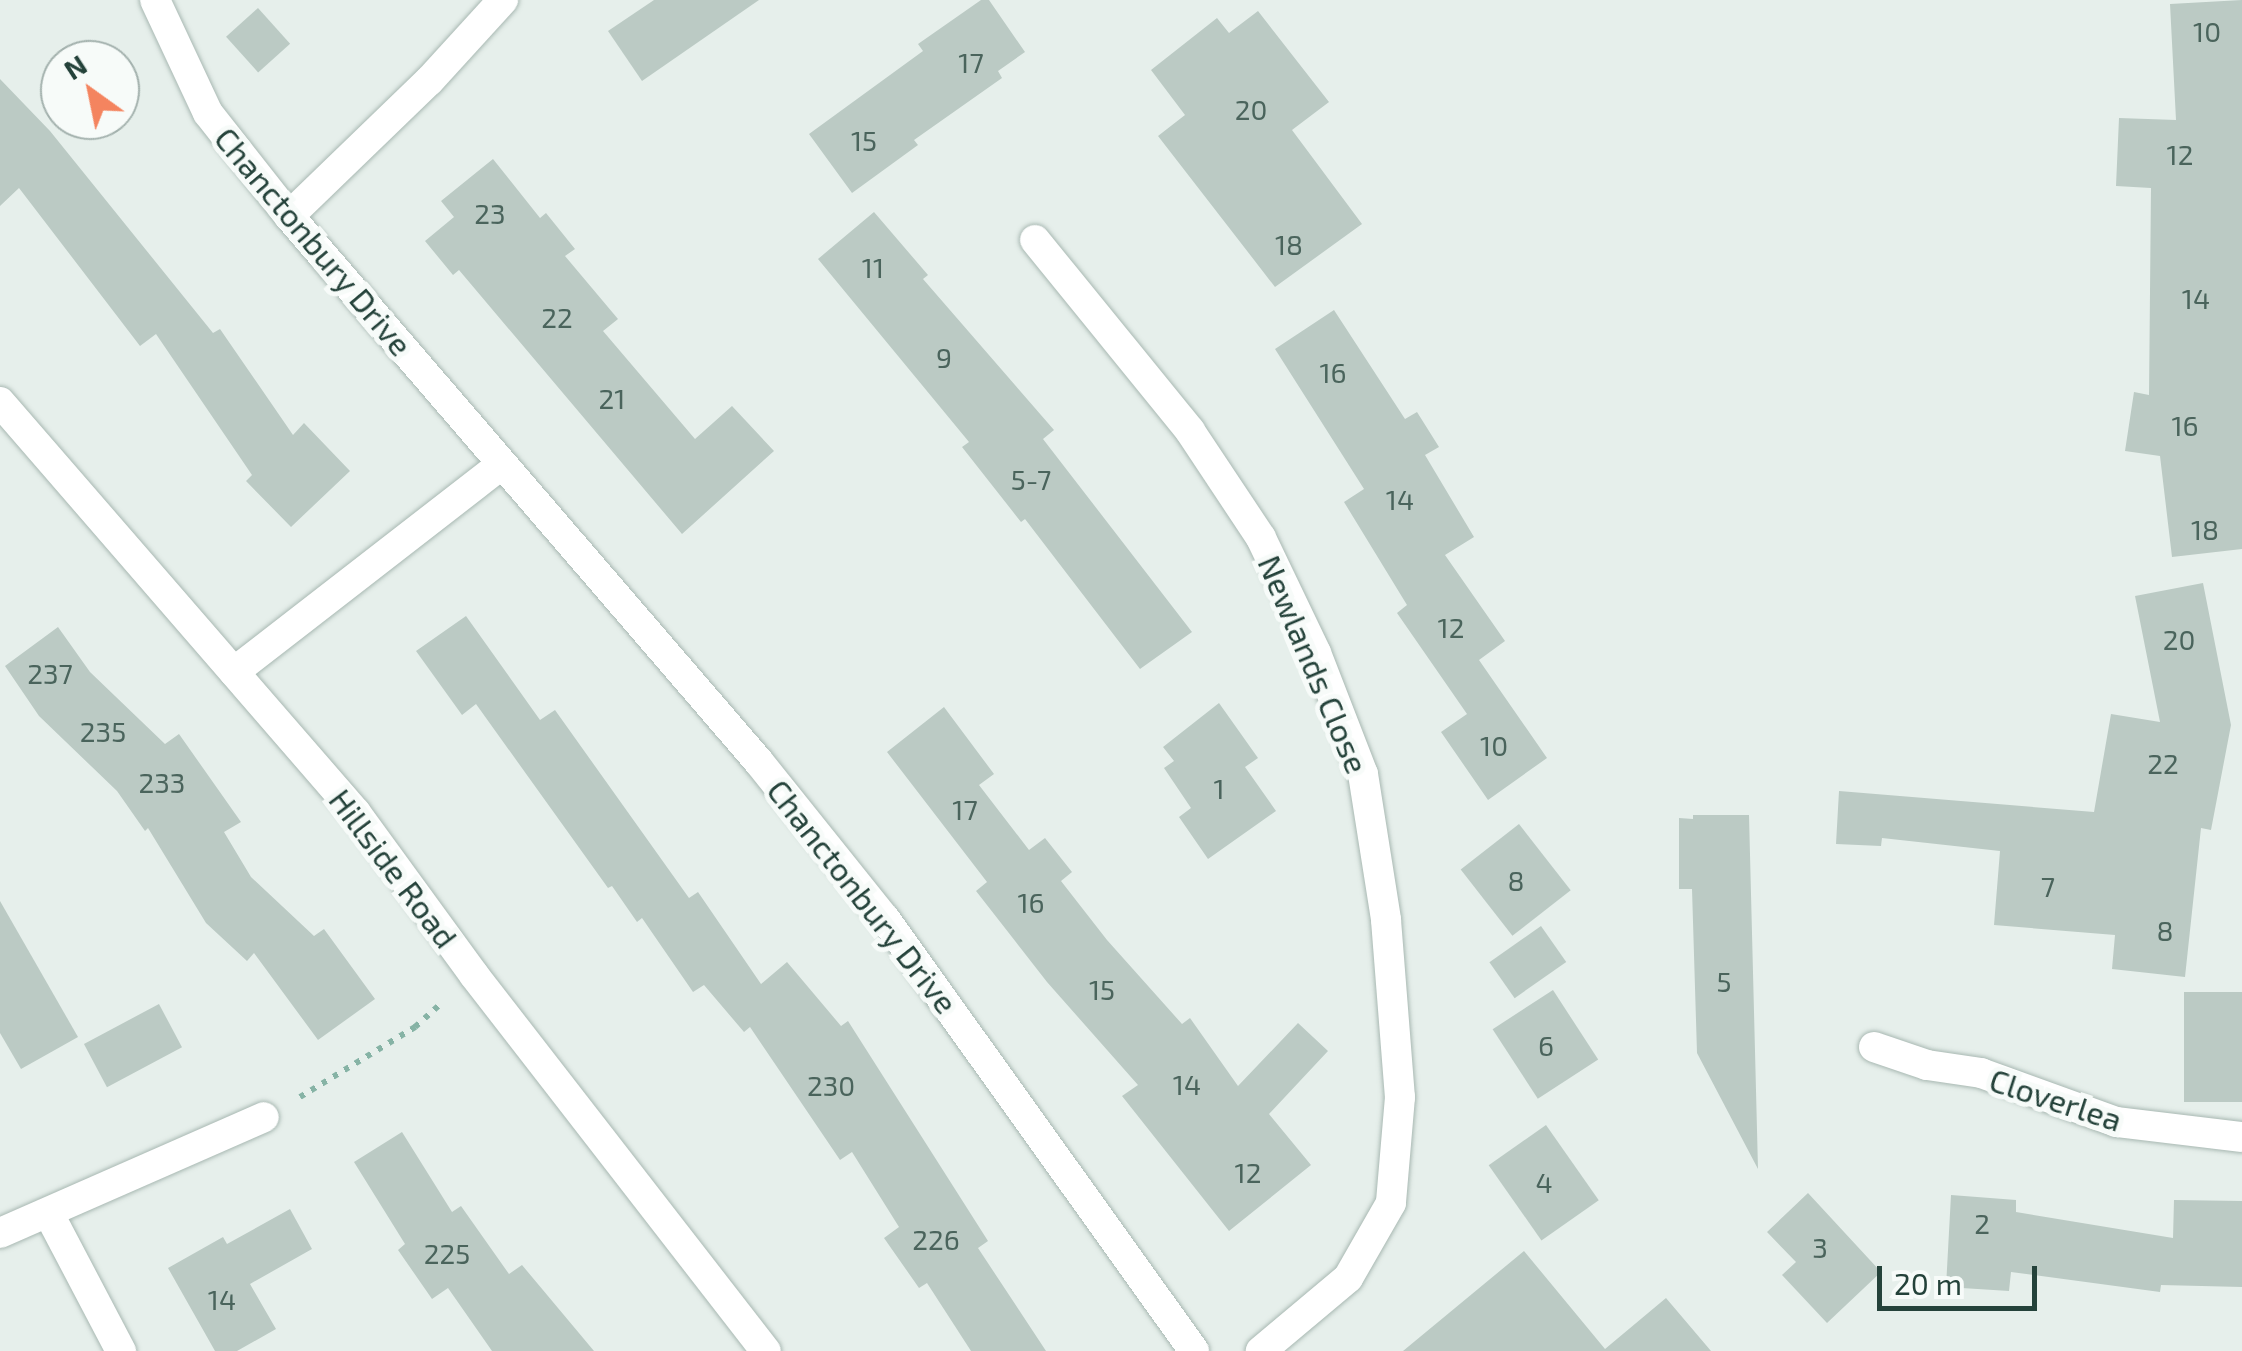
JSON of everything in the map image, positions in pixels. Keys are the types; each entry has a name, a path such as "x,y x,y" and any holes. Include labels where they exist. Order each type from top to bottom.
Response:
{"street":[{"name":"Chanctonbury Drive","path":"155,0 208,113 289,216 759,762 885,919 1194,1351"},
{"path":"289,216 429,81 504,0"},
{"name":"Newlands Close","path":"1035,240 1190,431 1261,538 1316,653 1363,774 1386,920 1400,1096 1391,1203 1348,1278 1261,1351"},
{"name":"Hillside Road","path":"0,402 356,813 474,975 766,1351"},
{"path":"234,672 502,464"},
{"name":"Cloverlea","path":"1874,1047 1927,1065 1982,1073 2116,1122 2242,1137"},
{"path":"0,1232 49,1214 264,1117"},
{"path":"49,1214 121,1351"}],"path":[{"path":"264,1117 415,1027 474,975"}],"building":[{"path":"654,0 759,0 642,81 608,31"},
{"path":"981,0 989,0 1025,52 998,71 1002,78 914,140 918,145 852,193 809,134 923,51 918,44"},
{"path":"2242,0 2242,549 2172,557 2160,456 2125,451 2134,392 2149,395 2151,188 2116,186 2119,118 2176,120 2170,4"},
{"path":"258,8 290,44 258,72 226,37"},
{"path":"1258,11 1329,102 1292,130 1362,224 1275,287 1158,136 1185,115 1151,70 1217,18 1229,33"},
{"path":"0,79 40,121 40,140 57,140 213,333 220,329 293,435 304,423 350,471 291,527 246,481 252,475 156,334 140,346 19,188 0,206"},
{"path":"493,159 540,218 546,213 575,249 565,256 618,319 603,331 695,439 732,406 774,451 682,534 459,270 453,275 425,241 454,217 441,201"},
{"path":"874,212 928,275 923,279 1054,430 1043,439 1192,632 1140,669 1025,519 1021,522 962,447 969,442 818,259"},
{"path":"1334,310 1405,419 1417,412 1439,447 1425,455 1474,537 1445,555 1505,641 1479,660 1547,758 1488,800 1441,732 1467,714 1397,613 1407,605 1344,502 1364,489 1275,349"},
{"path":"2203,583 2231,725 2211,830 2201,828 2185,977 2112,969 2115,935 1994,925 2000,851 1882,838 1881,846 1836,844 1839,791 2094,812 2111,714 2160,722 2135,596"},
{"path":"466,616 540,720 555,710 689,898 698,892 761,984 787,962 841,1026 848,1021 988,1241 978,1248 1046,1351 971,1351 927,1283 919,1288 884,1238 899,1227 852,1152 840,1160 750,1027 744,1032 704,985 693,992 642,918 637,922 612,886 608,888 476,704 462,715 416,651"},
{"path":"58,627 90,672 165,744 179,734 241,822 224,832 251,877 314,936 324,929 375,999 318,1040 254,953 247,961 206,923 148,828 145,831 117,791 39,716 5,666"},
{"path":"1219,703 1258,758 1245,767 1276,811 1208,859 1179,817 1191,808 1164,768 1174,761 1163,747"},
{"path":"944,707 994,774 979,785 1029,850 1045,838 1072,872 1061,881 1182,1024 1190,1018 1238,1086 1298,1023 1328,1051 1269,1114 1311,1165 1229,1231 1122,1096 1138,1085 1047,982 976,891 987,882 887,752"},
{"path":"1693,815 1749,815 1758,1169 1697,1053 1692,889 1679,889 1679,818 1693,819"},
{"path":"1519,824 1571,890 1512,936 1461,870"},
{"path":"0,901 78,1037 21,1069 0,1033"},
{"path":"1541,926 1566,962 1515,998 1489,962"},
{"path":"1553,990 1598,1060 1538,1099 1493,1029"},
{"path":"2184,992 2242,992 2242,1102 2184,1102"},
{"path":"159,1004 182,1047 107,1087 84,1044"},
{"path":"1546,1125 1599,1200 1541,1241 1489,1165"},
{"path":"402,1132 452,1212 461,1206 509,1274 522,1265 594,1351 492,1351 448,1288 432,1299 398,1250 405,1244 354,1162"},
{"path":"1808,1193 1881,1272 1827,1323 1782,1275 1796,1262 1767,1232"},
{"path":"1951,1195 2016,1200 2016,1212 2173,1238 2174,1200 2242,1201 2242,1287 2161,1285 2160,1292 2011,1272 2009,1291 1946,1287"},
{"path":"290,1209 312,1249 250,1284 276,1329 237,1351 215,1351 168,1268 223,1237 227,1244"},
{"path":"1524,1251 1605,1349 1666,1298 1711,1351 1403,1351"}]}
